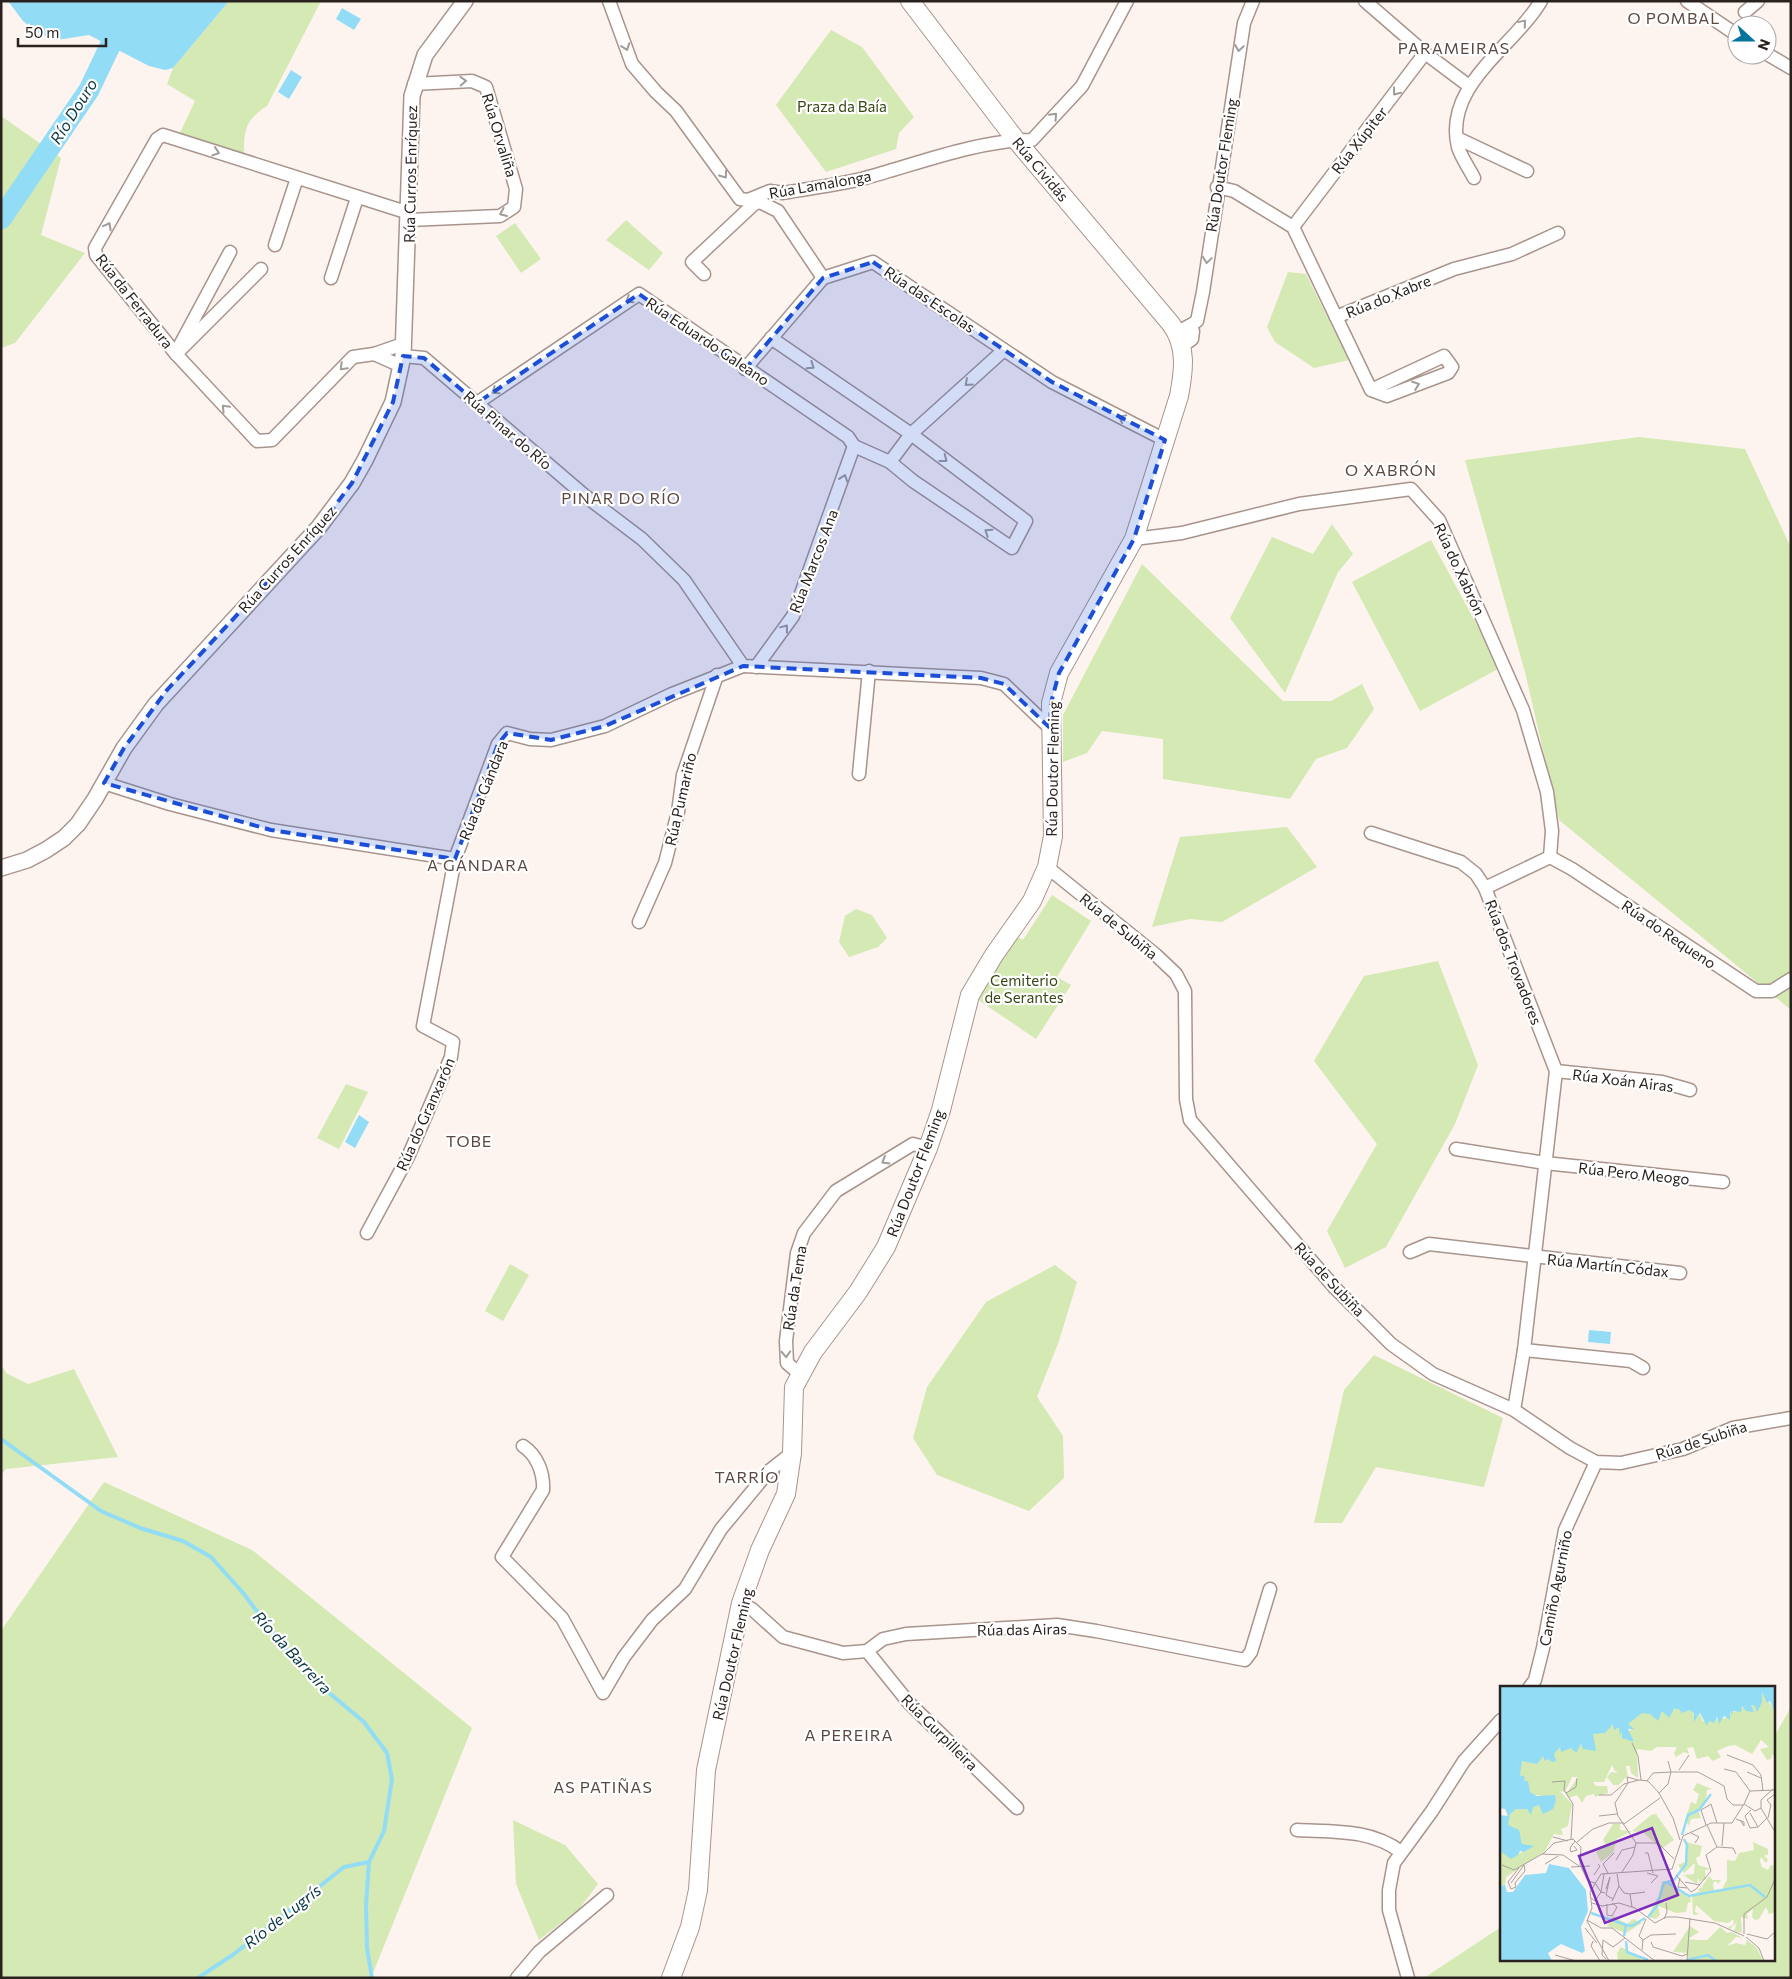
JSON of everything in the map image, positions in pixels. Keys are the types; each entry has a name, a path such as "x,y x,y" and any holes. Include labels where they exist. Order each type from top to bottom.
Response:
{"main road":[{"name":"Rúa Cividás","path":"910,1 1016,140 1183,335"},
{"name":"Rúa Doutor Fleming","path":"671,1978 690,1927 698,1890 706,1770 741,1603 760,1550 786,1494 792,1453 794,1387 813,1352 858,1292 886,1247 928,1148 941,1110 970,995 994,955 1032,901 1047,868 1053,836 1051,703 1059,674 1134,540 1179,396 1184,373 1183,335"}],"street":[{"name":"Rúa Curros Enríquez","path":"1,868 28,860 64,838 78,824 124,748 162,697 319,527 352,483 393,402 402,355 414,84 425,55 464,1"},
{"name":"Rúa Lamalonga","path":"609,1 632,64 656,92 676,111 740,199 748,200 770,191 783,193 864,178 936,157 1016,140 1032,140 1082,86 1127,1"},
{"name":"Rúa Doutor Fleming","path":"1183,335 1197,321 1244,23 1253,1"},
{"path":"1365,1 1425,54 1469,86"},
{"path":"1474,178 1458,148 1456,122 1469,86 1541,1"},
{"path":"1686,1 1727,28"},
{"path":"1744,12 1758,1"},
{"name":"Rúa Xúpiter","path":"1293,227 1425,54"},
{"path":"1777,60 1791,68"},
{"name":"Rúa Orvaliña","path":"409,216 500,216 514,207 516,189 486,87 472,81 414,84"},
{"name":"Rúa da Ferradura","path":"402,355 374,354 353,357 272,440 257,440 176,354 96,255 95,248 157,139 163,135 409,216"},
{"path":"1457,138 1527,171"},
{"path":"275,245 296,178"},
{"path":"1218,187 1234,191 1293,227"},
{"path":"331,278 357,198"},
{"path":"704,274 692,262 754,204 760,202 778,211 823,278 745,369"},
{"name":"Rúa do Xabre","path":"1293,227 1336,317 1454,269 1512,254 1558,233"},
{"path":"176,354 230,252"},
{"name":"Rúa das Escolas","path":"823,278 872,262 1052,382 1165,440"},
{"path":"176,354 261,269"},
{"name":"Rúa Eduardo Galeano","path":"477,403 638,294 745,369 848,437 854,446 890,462 913,481 1012,548 1026,521 911,434 771,338"},
{"path":"1336,317 1371,390 1386,396 1448,373 1452,367 1444,356 1371,390"},
{"path":"890,462 911,434 1004,350"},
{"path":"374,354 402,355"},
{"name":"Rúa Pinar do Río","path":"402,355 424,358 584,495 642,539 684,580 750,667"},
{"name":"Rúa Marcos Ana","path":"750,667 793,616 854,446"},
{"name":"Rúa do Xabrón","path":"1134,540 1182,533 1299,504 1411,489 1439,520 1524,710 1547,792 1552,831 1550,856"},
{"path":"750,667 869,671 981,678 1004,684 1050,728"},
{"name":"Rúa da Gándara","path":"104,783 170,804 272,830 455,859 498,744 507,733 530,739 551,740 605,726 717,675 750,667"},
{"path":"859,774 869,671"},
{"name":"Rúa Pumariño","path":"639,922 665,863 678,812 683,775 717,675"},
{"name":"Rúa dos Trovadores","path":"1371,833 1461,862 1476,874 1485,888 1556,1071 1524,1350 1514,1410"},
{"path":"1485,888 1550,856"},
{"name":"Rúa do Requeno","path":"1550,856 1756,991 1772,991 1791,979"},
{"name":"Rúa do Granxarón","path":"367,1233 408,1157 451,1057 453,1042 422,1026 455,859"},
{"name":"Rúa de Subiña","path":"1047,868 1156,955 1176,974 1185,991 1186,1099 1190,1120 1238,1173 1335,1288 1391,1344 1433,1374 1514,1410 1570,1448 1596,1462 1621,1463 1674,1451 1733,1428 1791,1418"},
{"name":"Rúa Xoán Airas","path":"1556,1071 1662,1082 1690,1090"},
{"name":"Rúa da Tema","path":"801,1375 787,1363 786,1341 797,1253 804,1233 836,1191 914,1144 928,1148"},
{"path":"1456,1149 1545,1163"},
{"name":"Rúa Pero Meogo","path":"1545,1163 1722,1182"},
{"path":"1410,1252 1429,1244 1535,1257"},
{"name":"Rúa Martín Códax","path":"1535,1257 1680,1273"},
{"path":"1524,1350 1631,1361 1643,1368"},
{"path":"523,1446 532,1452 544,1479 544,1490 502,1557 562,1618 603,1693 624,1657 652,1620 685,1589 701,1559 721,1529 769,1471 792,1453"},
{"name":"Camiño Agurniño","path":"1530,1686 1535,1680 1543,1648 1565,1530 1596,1462"},
{"name":"Rúa das Airas","path":"867,1652 883,1639 906,1634 1057,1626 1096,1631 1245,1660 1251,1652 1270,1589"},
{"path":"741,1603 752,1609 783,1638 844,1653 867,1652"},
{"name":"Rúa Gurpilleira","path":"867,1652 909,1703 1017,1808"},
{"path":"1408,1978 1389,1910 1389,1890 1394,1863 1432,1811 1464,1761 1500,1721"},
{"path":"1297,1830 1364,1834 1387,1841 1401,1852"},
{"path":"517,1978 539,1952 607,1895"}],"highlighted area":[{"path":"873,262 1052,382 1165,440 1134,539 1059,673 1051,703 1050,728 1004,684 981,678 743,666 605,726 551,740 507,733 498,744 455,859 271,830 104,783 124,748 167,690 319,527 352,483 393,402 403,356 424,358 477,403 639,294 745,369 823,278"}],"green space":[{"path":"229,1 321,1 267,106 254,116 247,126 244,139 244,155 179,135 195,101 167,84 173,68"},
{"name":"Praza da Baía","path":"831,30 862,47 914,117 899,133 896,149 826,172 776,105"},
{"path":"1,116 61,158 41,235 85,253 15,343 1,348"},
{"path":"626,220 663,253 649,270 606,240"},
{"path":"515,223 541,259 521,273 496,236"},
{"path":"1288,272 1306,274 1349,360 1314,368 1275,342 1267,327"},
{"path":"1639,437 1745,449 1791,548 1791,1010 1559,820 1525,672 1465,460"},
{"path":"1332,524 1353,554 1338,572 1285,693 1230,618 1272,537 1313,554"},
{"path":"1431,540 1500,668 1420,711 1352,582"},
{"path":"1142,564 1283,701 1331,701 1362,684 1374,709 1347,748 1316,759 1290,799 1163,779 1163,739 1102,731 1087,753 1063,762 1063,715"},
{"path":"1287,827 1317,867 1222,922 1190,919 1152,927 1180,837"},
{"name":"Cemiterio de Serantes","path":"1052,895 1091,921 1057,977 1071,985 1036,1039 977,999 1015,935 1023,940"},
{"path":"856,909 872,915 887,938 878,947 849,957 839,942 845,916"},
{"path":"1438,961 1478,1065 1455,1124 1386,1247 1345,1268 1327,1231 1377,1144 1314,1061 1364,976"},
{"path":"346,1084 368,1092 339,1149 317,1138"},
{"path":"510,1264 529,1275 503,1321 485,1311"},
{"path":"1055,1265 1077,1282 1059,1341 1037,1397 1063,1436 1064,1478 1029,1511 937,1475 913,1438 927,1387 986,1302"},
{"path":"1374,1355 1503,1418 1484,1487 1376,1467 1342,1523 1314,1523 1344,1390"},
{"path":"1,1364 6,1373 28,1384 74,1369 118,1457 6,1469 1,1475"},
{"path":"104,1482 252,1550 472,1728 371,1978 1,1978 1,1631"},
{"path":"1791,1707 1791,1978 1424,1978 1500,1928 1500,1962 1774,1962 1774,1737"},
{"path":"513,1820 565,1845 598,1884 579,1909 539,1940 516,1884"}],"water":[{"path":"8,1 229,1 173,68 165,70 149,66 89,35 57,40 40,34 23,21"},
{"path":"342,8 361,19 354,30 336,19"},
{"path":"291,70 302,77 289,99 278,92"},
{"path":"359,1115 369,1122 355,1148 345,1142"},
{"path":"1589,1330 1611,1332 1610,1344 1588,1342"}],"waterway":[{"name":"Río Douro","path":"1,219 89,90 110,46 142,1"},
{"name":"Río da Barreira","path":"1,1439 101,1511 140,1528 183,1541 211,1557 244,1594 282,1645 321,1686 364,1722 387,1753 392,1779 384,1831 369,1862 366,1905 367,1948 372,1978"},
{"name":"Río de Lugrís","path":"198,1978 234,1954 344,1867 369,1862"}],"district":[{"name":"O POMBAL","path":"1674,17"},
{"name":"PARAMEIRAS","path":"1454,47"},
{"name":"O XABRÓN","path":"1391,469"},
{"name":"PINAR DO RÍO","path":"621,497"},
{"name":"A GÁNDARA","path":"478,864"},
{"name":"TOBE","path":"469,1140"},
{"name":"TARRÍO","path":"747,1476"},
{"name":"A PEREIRA","path":"849,1734"},
{"name":"AS PATIÑAS","path":"603,1786"}]}
